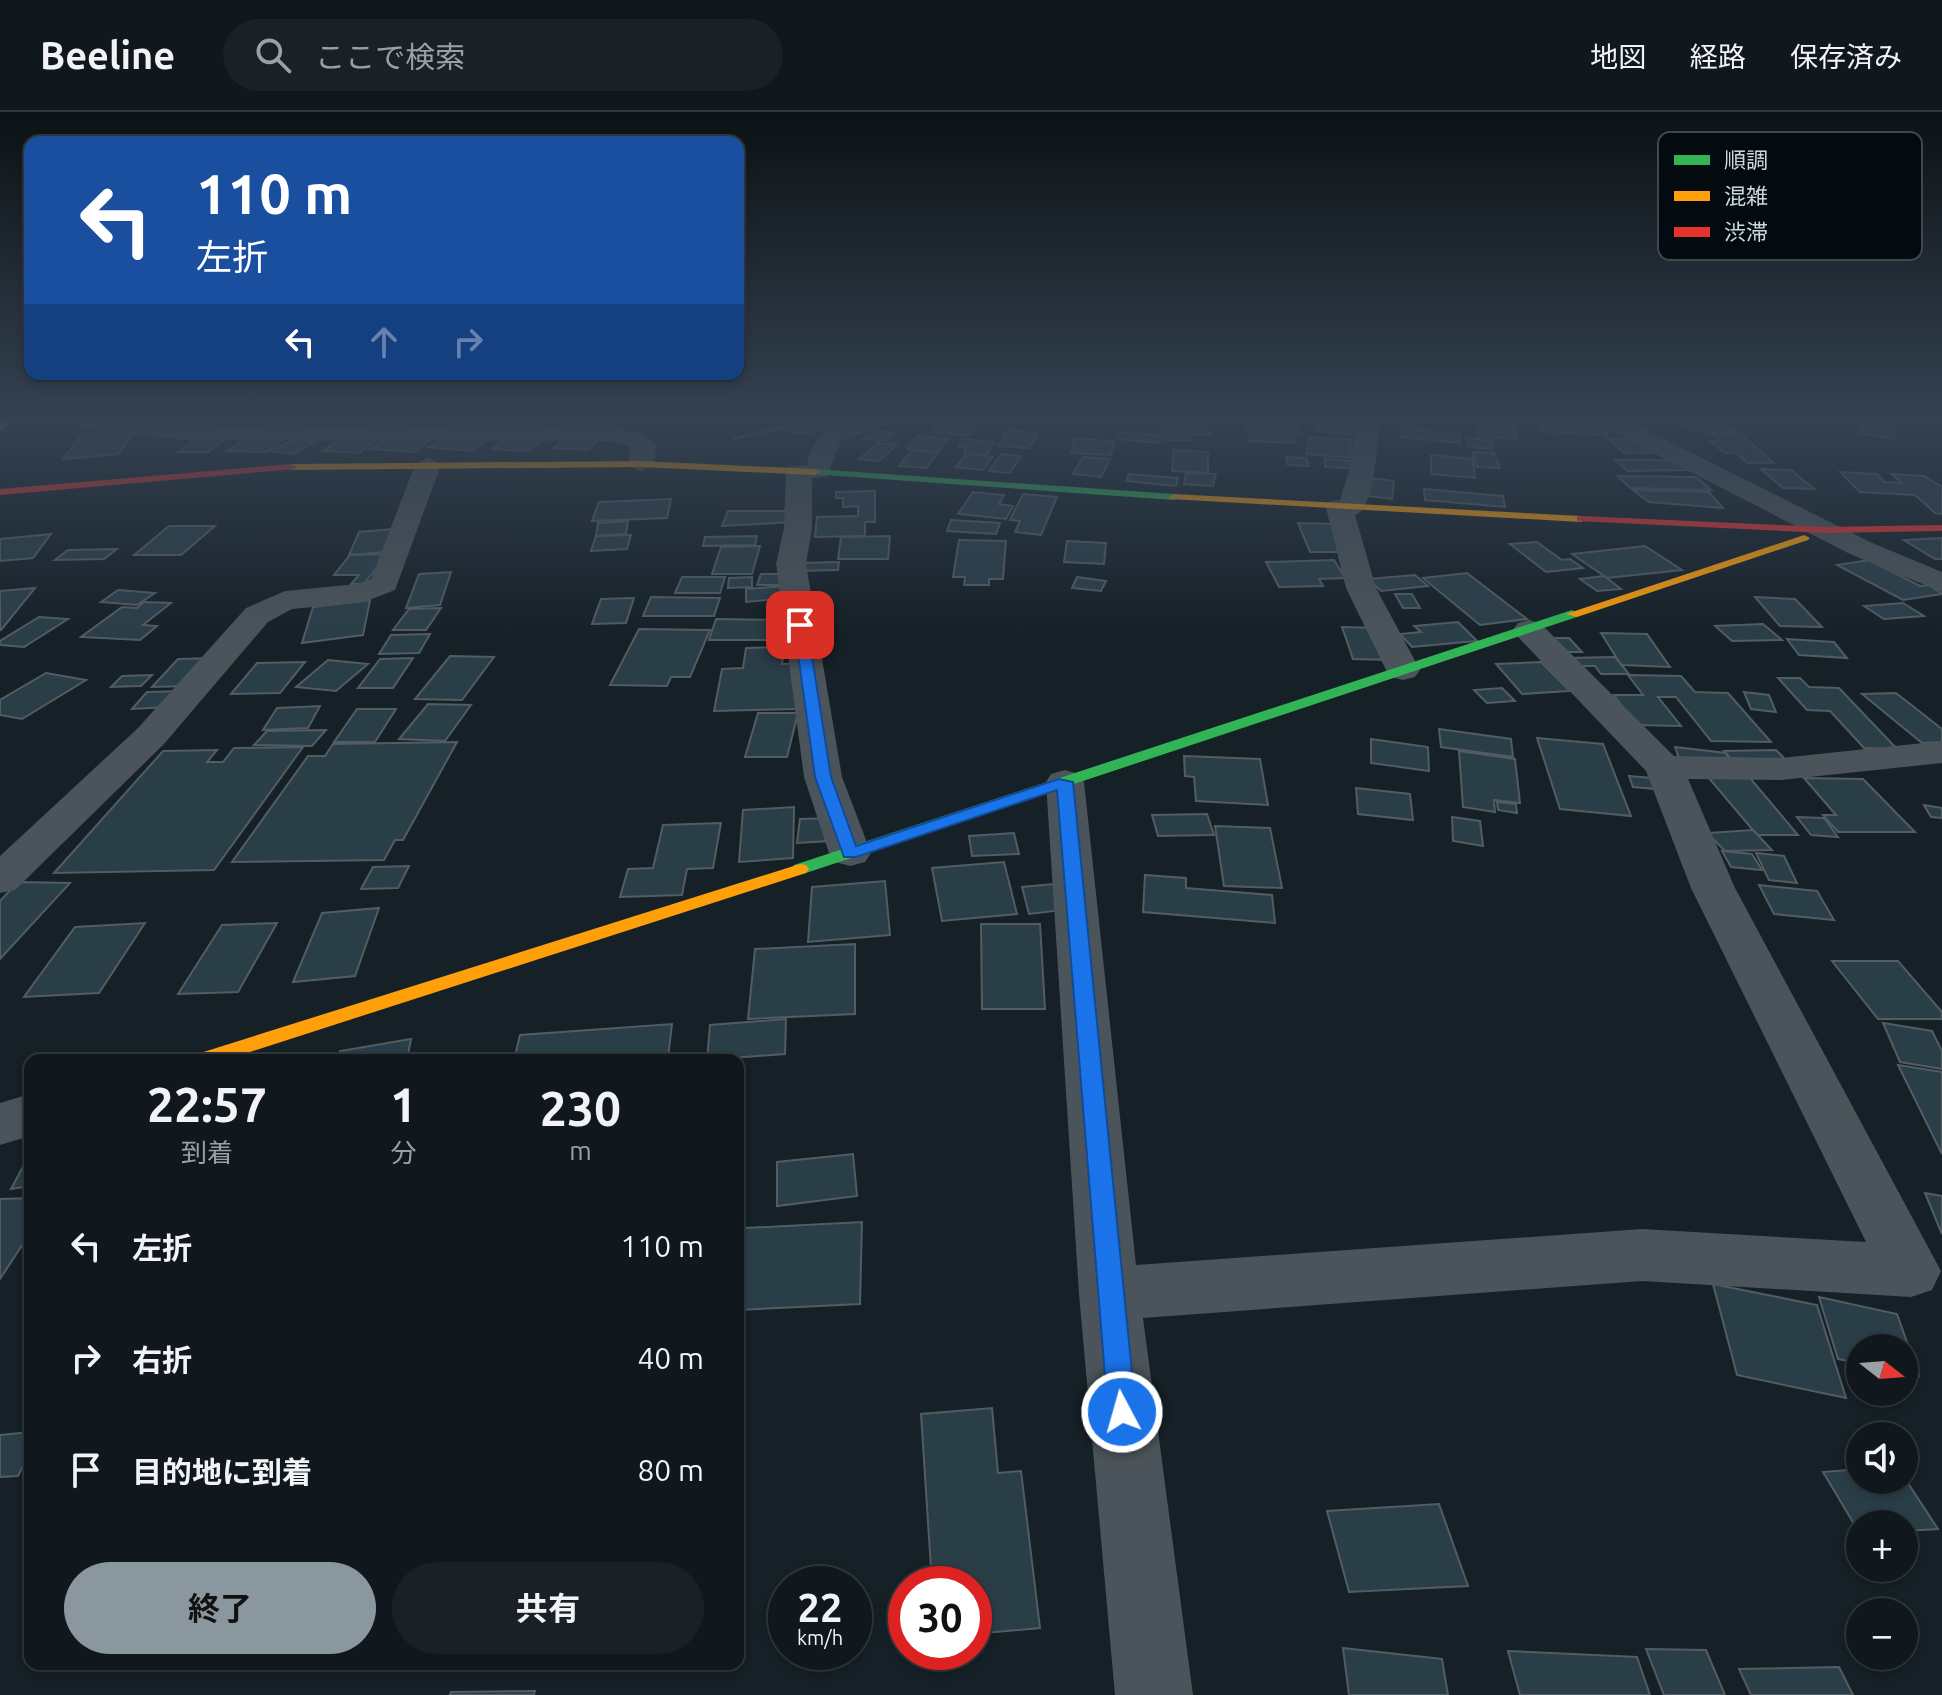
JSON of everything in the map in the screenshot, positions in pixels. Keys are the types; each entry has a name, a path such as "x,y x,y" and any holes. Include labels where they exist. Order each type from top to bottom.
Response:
{"main road":[{"path":"0,492 22,490"},
{"path":"0,505 156,490"},
{"path":"1082,490 1345,508 1825,530 1942,528"},
{"path":"220,1054 850,853 1825,530"}],"street":[{"path":"0,880 151,736 257,615 285,600 364,593 384,584 419,490"},
{"path":"805,490 791,564 823,777 850,853"},
{"path":"1353,490 1345,508 1361,588 1403,670"},
{"path":"1746,490 1942,583"},
{"path":"1109,1294 1642,1255 1911,1271 1713,888 1664,767 1529,630"},
{"path":"1664,767 1781,769 1942,752"},
{"path":"1065,782 1109,1294 1154,1695"},
{"path":"0,1124 24,1117"}],"building":[{"path":"1368,490 1393,490 1392,499 1367,496"},
{"path":"1424,490 1434,490 1503,496 1505,507 1425,500"},
{"path":"1633,490 1709,492 1723,508 1649,502"},
{"path":"1858,490 1942,490 1942,514 1935,513 1915,495"},
{"path":"875,491 875,522 865,522 865,536 815,537 817,517 858,516 858,506 843,507 843,498 836,498 836,492"},
{"path":"973,492 1004,495 999,504 1013,506 1006,519 958,514"},
{"path":"1023,494 1057,497 1041,535 1015,532 1020,521 1010,520"},
{"path":"671,499 667,518 592,521 599,502"},
{"path":"728,511 797,511 793,522 722,526"},
{"path":"951,520 1000,523 996,534 947,531"},
{"path":"628,521 626,534 596,536 598,523"},
{"path":"1298,523 1336,524 1350,552 1310,552"},
{"path":"169,526 215,526 181,555 134,555"},
{"path":"394,529 385,552 349,555 359,532"},
{"path":"51,534 33,558 0,561 0,539"},
{"path":"631,535 627,549 591,551 596,536"},
{"path":"757,536 755,545 703,546 705,537"},
{"path":"890,536 888,559 838,559 841,537"},
{"path":"1942,538 1942,559 1935,559 1904,540"},
{"path":"959,540 1006,541 1003,579 989,579 989,585 964,585 965,577 953,577"},
{"path":"1067,541 1106,543 1104,564 1064,562"},
{"path":"1537,542 1562,560 1570,559 1583,568 1546,572 1510,544"},
{"path":"760,546 752,574 712,574 721,547"},
{"path":"1645,546 1682,570 1607,578 1572,554"},
{"path":"117,549 104,559 55,560 68,550"},
{"path":"387,554 364,584 351,584 359,575 334,575 350,555"},
{"path":"1334,560 1345,578 1319,579 1323,586 1279,587 1266,562"},
{"path":"1869,560 1920,586 1929,585 1942,594 1903,600 1837,565"},
{"path":"839,562 838,570 798,571 799,563"},
{"path":"451,572 440,605 406,608 419,574"},
{"path":"1467,573 1527,619 1480,625 1423,578"},
{"path":"761,574 788,574 784,585 757,585"},
{"path":"1415,575 1428,586 1381,591 1368,579"},
{"path":"1604,576 1621,589 1597,591 1580,579"},
{"path":"682,577 725,577 720,593 675,593"},
{"path":"752,577 752,587 728,588 729,578"},
{"path":"1077,577 1106,581 1101,591 1072,588"},
{"path":"788,586 789,598 746,602 746,589"},
{"path":"35,588 1,630 0,630 0,591"},
{"path":"118,590 155,593 137,605 101,602"},
{"path":"1395,594 1412,594 1420,608 1403,608"},
{"path":"651,597 720,598 714,616 643,616"},
{"path":"1755,597 1795,599 1822,627 1780,626"},
{"path":"634,598 626,623 592,624 601,599"},
{"path":"370,600 363,635 302,643 313,607"},
{"path":"144,602 171,603 143,625 157,626 140,640 81,637 122,607 137,608"},
{"path":"1903,603 1924,616 1884,619 1864,606"},
{"path":"441,608 426,630 393,630 409,609"},
{"path":"39,617 68,619 24,647 0,645 0,641"},
{"path":"716,619 790,620 785,640 709,640"},
{"path":"1458,622 1477,641 1412,647 1400,634 1421,632 1414,626"},
{"path":"1763,624 1782,640 1732,641 1715,626"},
{"path":"1342,627 1378,628 1390,660 1353,659"},
{"path":"639,629 710,630 690,677 671,677 667,686 610,685"},
{"path":"1601,633 1647,634 1670,667 1621,665"},
{"path":"430,634 419,653 379,654 391,635"},
{"path":"1546,638 1569,638 1582,652 1557,652"},
{"path":"1787,639 1834,642 1847,658 1799,655"},
{"path":"784,647 782,664 804,663 799,709 714,711 722,669 743,668 746,648"},
{"path":"450,656 494,657 462,700 415,699"},
{"path":"1615,657 1629,674 1601,674 1595,666 1575,666 1568,658"},
{"path":"214,658 189,686 152,687 178,659"},
{"path":"413,658 393,688 358,688 380,659"},
{"path":"328,660 368,664 336,691 296,687"},
{"path":"305,662 280,693 231,694 257,663"},
{"path":"1541,662 1570,691 1522,694 1496,664"},
{"path":"46,673 86,680 22,719 0,715 0,700"},
{"path":"152,675 141,686 111,687 122,676"},
{"path":"1628,675 1681,676 1695,692 1728,693 1771,742 1711,741 1676,697 1658,697 1681,726 1636,725 1614,695 1643,695"},
{"path":"1778,678 1800,678 1809,687 1839,688 1897,749 1864,748 1830,711 1807,710"},
{"path":"1502,688 1515,701 1487,703 1474,690"},
{"path":"184,691 171,707 132,709 147,692"},
{"path":"1744,692 1769,695 1776,712 1751,709"},
{"path":"1896,693 1942,729 1942,742 1922,743 1862,694"},
{"path":"428,704 471,705 445,741 399,739"},
{"path":"320,706 308,728 263,730 277,708"},
{"path":"357,709 396,709 375,742 334,742"},
{"path":"758,713 798,713 787,757 745,757"},
{"path":"1439,729 1511,739 1513,757 1441,747"},
{"path":"326,730 312,746 254,745 267,731"},
{"path":"1537,738 1603,744 1631,816 1560,809"},
{"path":"1371,739 1428,747 1429,771 1371,763"},
{"path":"457,742 403,840 395,840 384,860 232,862 308,756 325,756 333,744"},
{"path":"303,747 214,870 54,873 163,751 217,750 207,762 223,762 234,748"},
{"path":"1675,747 1726,753 1732,768 1680,761"},
{"path":"1776,750 1789,763 1736,764 1724,751"},
{"path":"1459,751 1515,759 1520,803 1494,800 1495,812 1463,807"},
{"path":"1184,756 1260,759 1268,805 1196,801 1194,777 1185,776"},
{"path":"1629,776 1652,778 1656,789 1633,787"},
{"path":"1708,777 1750,778 1798,835 1757,835"},
{"path":"1804,778 1863,779 1915,832 1838,832 1823,815 1836,815"},
{"path":"1356,788 1410,794 1413,820 1358,814"},
{"path":"1497,802 1516,804 1517,813 1498,810"},
{"path":"1924,805 1942,808 1942,818 1931,817"},
{"path":"794,807 793,858 739,862 743,810"},
{"path":"1207,814 1214,835 1158,836 1152,815"},
{"path":"1452,817 1480,821 1483,846 1453,841"},
{"path":"1797,817 1824,818 1838,837 1811,835"},
{"path":"832,818 830,841 797,843 800,819"},
{"path":"721,823 713,868 687,869 682,895 620,897 628,869 653,868 663,825"},
{"path":"1215,826 1270,828 1282,888 1224,886"},
{"path":"1753,830 1772,850 1725,851 1707,833"},
{"path":"1014,833 1019,854 972,856 969,836"},
{"path":"1722,851 1752,854 1762,870 1731,867"},
{"path":"1756,853 1784,856 1797,883 1769,880"},
{"path":"1004,862 1017,914 942,921 932,868"},
{"path":"409,866 398,888 361,889 373,867"},
{"path":"1145,875 1186,878 1186,888 1272,895 1275,923 1143,912"},
{"path":"885,881 890,935 808,942 812,887"},
{"path":"18,882 70,883 0,959 0,901"},
{"path":"1054,884 1063,910 1029,914 1022,887"},
{"path":"1759,885 1817,891 1834,920 1774,914"},
{"path":"379,908 355,976 293,982 322,913"},
{"path":"145,923 99,993 24,997 75,927"},
{"path":"277,923 238,992 178,994 222,925"},
{"path":"981,924 1040,924 1045,1009 982,1009"},
{"path":"855,944 855,1014 748,1019 755,949"},
{"path":"1832,961 1898,961 1942,1012 1942,1019 1878,1019"},
{"path":"786,1019 785,1054 744,1057 744,1054 708,1054 710,1025"},
{"path":"1883,1023 1932,1031 1942,1051 1942,1069 1900,1062"},
{"path":"672,1024 668,1054 515,1054 520,1035"},
{"path":"411,1039 408,1054 339,1054 340,1051"},
{"path":"1898,1065 1942,1072 1942,1154"},
{"path":"853,1154 857,1196 777,1206 777,1162"},
{"path":"24,1165 24,1187 11,1189"},
{"path":"1925,1193 1942,1196 1942,1234"},
{"path":"24,1198 24,1242 0,1279 0,1199"},
{"path":"862,1222 860,1304 744,1310 745,1228"},
{"path":"1713,1284 1817,1305 1846,1398 1737,1375"},
{"path":"1819,1297 1897,1314 1904,1334 1846,1334 1846,1360 1838,1359"},
{"path":"992,1408 998,1473 1021,1471 1040,1628 992,1632 992,1566 931,1566 921,1414"},
{"path":"24,1433 24,1464 18,1476 0,1477 0,1435"},
{"path":"1846,1470 1846,1494 1915,1494 1938,1529 1918,1530 1918,1510 1846,1511 1823,1472"},
{"path":"1439,1504 1468,1586 1349,1592 1327,1511"},
{"path":"1343,1648 1442,1659 1448,1695 1349,1695"},
{"path":"1646,1649 1706,1650 1725,1695 1664,1695"},
{"path":"1508,1651 1637,1657 1650,1695 1520,1695"},
{"path":"1839,1667 1853,1695 1751,1695 1739,1669"},
{"path":"535,1691 534,1695 450,1695 451,1692"}],"traffic: fast":[{"path":"1072,490 1174,497"},
{"path":"800,869 1572,614"}],"traffic: slow":[{"path":"1174,497 1581,519"},
{"path":"1572,614 1804,538"},
{"path":"220,1054 800,869"}],"traffic: jam":[{"path":"0,492 25,490"},
{"path":"1581,519 1825,530 1942,528"}],"route":[{"path":"800,625 823,777 850,853 1065,782 1122,1412"}]}
